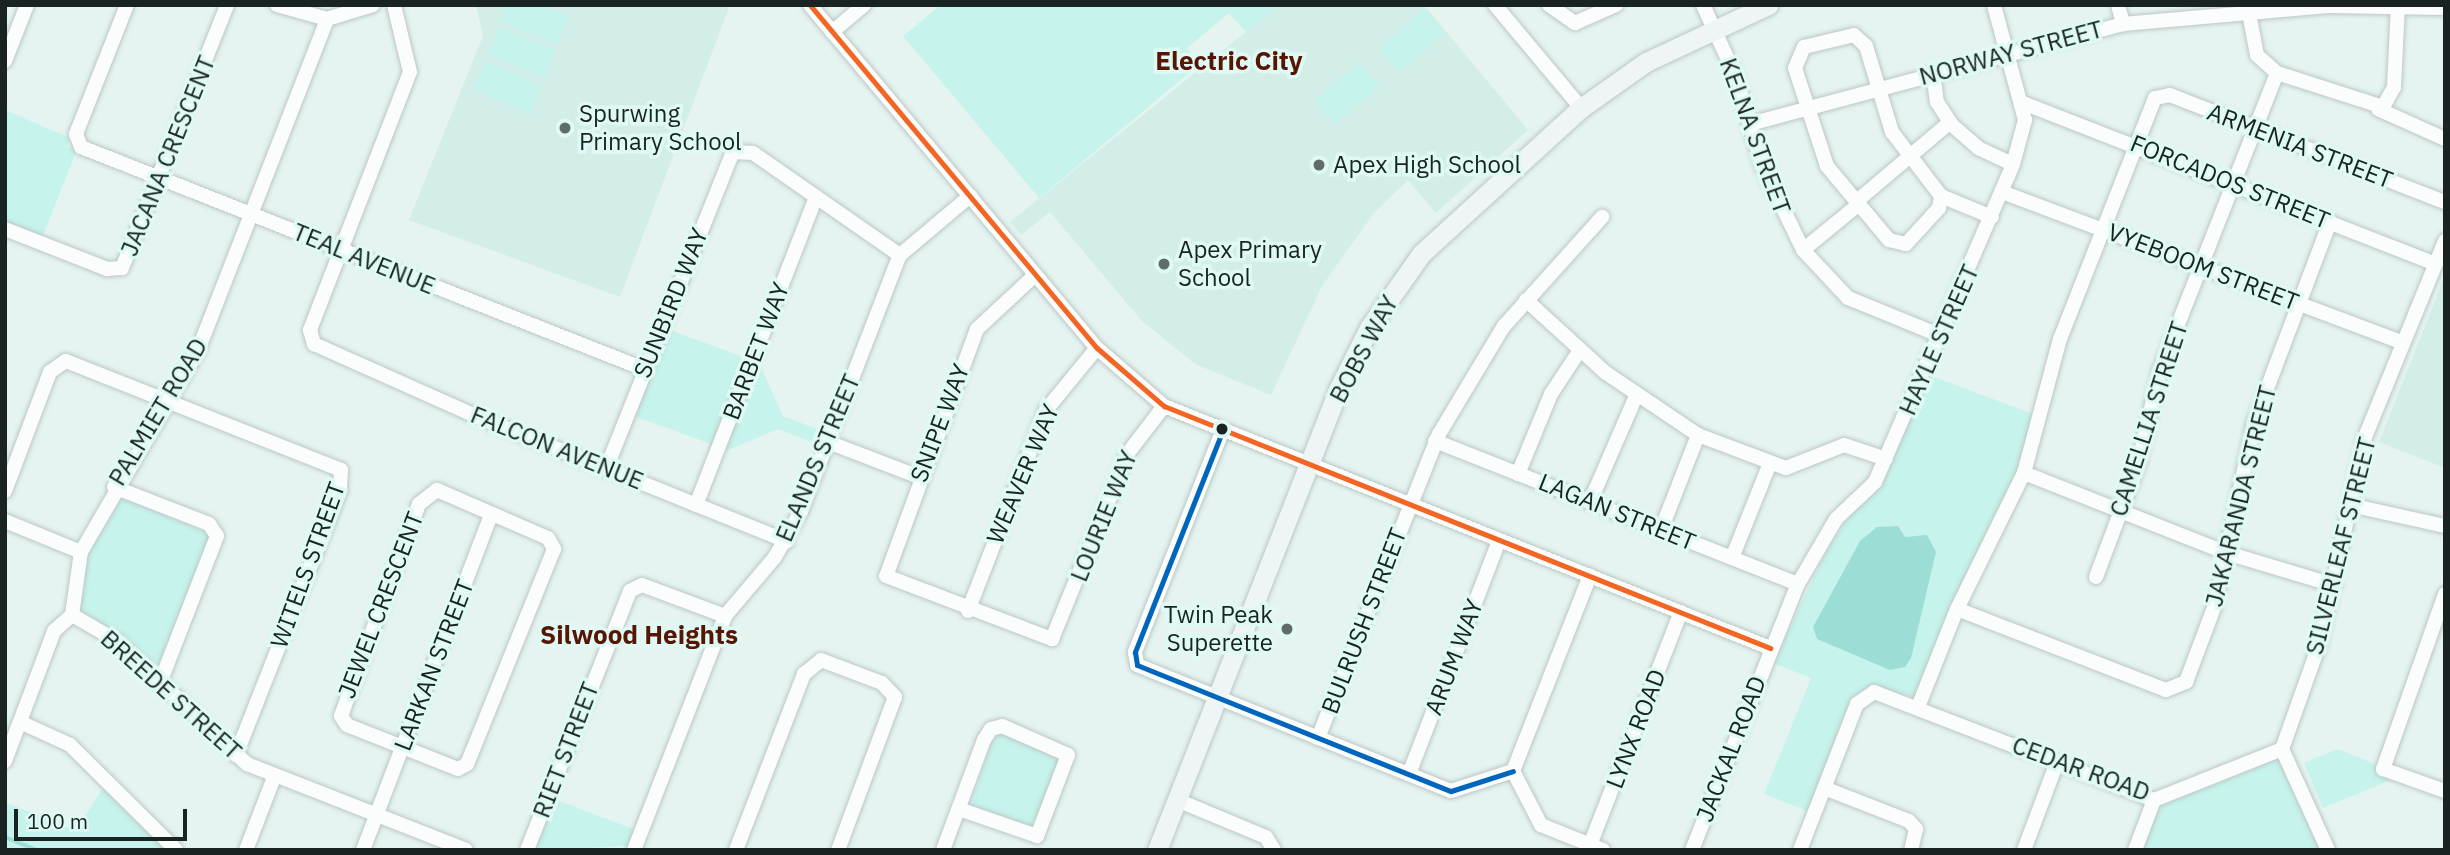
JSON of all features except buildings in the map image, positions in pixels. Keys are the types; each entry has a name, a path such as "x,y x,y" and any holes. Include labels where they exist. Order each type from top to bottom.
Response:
{"street":[{"path":"5,61 27,5"},
{"name":"TEAL AVENUE","path":"127,5 76,134 85,148 644,369"},
{"name":"JACANA CRESCENT","path":"5,229 117,270 127,262 227,5"},
{"path":"277,5 327,19 373,5"},
{"path":"342,250 411,72 394,5"},
{"path":"810,5 1097,348 1164,406 1222,432 1770,648"},
{"path":"832,32 864,5"},
{"path":"1495,5 1581,108"},
{"path":"1549,5 1575,23 1616,5"},
{"name":"KELNA STREET","path":"1703,5 1714,26 1750,124 1803,250 1848,298 1936,334"},
{"name":"BOBS WAY","path":"1157,850 1309,465 1369,328 1422,253 1581,108 1646,62 1714,26 1768,5"},
{"path":"2118,5 2123,24"},
{"name":"HAYLE STREET","path":"1770,648 1798,584 1836,519 1870,488 1886,459 1936,334 1992,217 2013,164 2023,135 2023,103 1993,6"},
{"path":"2382,106 2395,87 2398,6"},
{"name":"NORWAY STREET","path":"1750,124 2006,51 2181,12 2249,13 2398,6 2445,8"},
{"path":"2249,13 2257,55 2277,73 2382,106 2445,139"},
{"name":"PALMIET ROAD","path":"72,615 81,552 114,487 197,353 327,19"},
{"path":"1941,195 1940,208 1906,244 1889,240 1824,160 1807,108 1797,54 1845,34 1864,42 1892,132 1941,195 1992,217"},
{"name":"CAMELLIA STREET","path":"2096,577 2120,511 2161,370 2277,73"},
{"path":"1934,79 1937,102 1950,122 1978,148 2013,164"},
{"name":"ARMENIA STREET","path":"2135,144 2155,98 2170,95 2445,202"},
{"name":"FORCADOS STREET","path":"2023,103 2135,144 2436,264"},
{"path":"1803,250 1950,122"},
{"path":"1918,707 1957,609 2024,472 2060,339 2116,186 2135,144"},
{"name":"SUNBIRD WAY","path":"606,469 730,155 747,150 816,198"},
{"name":"VYEBOOM STREET","path":"2002,192 2403,344"},
{"name":"ELANDS STREET","path":"634,850 725,616 787,541 900,255 970,196"},
{"path":"816,198 900,255"},
{"name":"BARBET WAY","path":"696,505 816,198"},
{"name":"BULRUSH STREET","path":"1318,738 1435,441 1504,326 1602,217"},
{"name":"JAKARANDA STREET","path":"1957,609 2166,690 2178,688 2190,675 2211,617 2254,423 2330,222"},
{"name":"SILVERLEAF STREET","path":"2283,749 2334,585 2365,437 2445,241"},
{"name":"FALCON AVENUE","path":"342,250 310,330 314,344 606,469 787,541"},
{"name":"SNIPE WAY","path":"968,611 899,584 883,570 977,329 1034,275"},
{"path":"1526,300 1580,350 1636,396 1698,435 1770,463 1799,467 1844,445 1886,459"},
{"name":"WEAVER WAY","path":"968,611 1046,410 1097,348"},
{"path":"1518,474 1551,394 1580,350"},
{"path":"5,491 50,372 61,362 169,400"},
{"path":"1590,502 1636,396"},
{"name":"WITELS STREET","path":"169,400 335,466 343,475 236,755"},
{"name":"LOURIE WAY","path":"968,611 1043,641 1057,633 1124,461 1164,406"},
{"path":"1222,432 1134,657 1144,670 1217,699 1458,792 1513,771 1590,576"},
{"path":"1661,530 1698,435"},
{"name":"LAGAN STREET","path":"1435,441 1798,584"},
{"path":"828,442 919,477"},
{"path":"1732,558 1770,463"},
{"path":"2024,472 2227,552 2334,585"},
{"path":"114,487 209,524 217,536 160,683"},
{"name":"JEWEL CRESCENT","path":"429,492 548,538 552,555 467,764 458,769 402,748 347,725 341,716 391,578 429,492"},
{"path":"2350,505 2445,526"},
{"name":"LARKAN STREET","path":"363,850 491,514"},
{"path":"5,521 81,552"},
{"name":"ARUM WAY","path":"1409,774 1499,541"},
{"name":"RIET STREET","path":"527,850 630,591 642,585 725,616"},
{"path":"2445,594 2383,769 2445,791"},
{"name":"LYNX ROAD","path":"1597,847 1681,612"},
{"path":"5,761 54,631 72,615"},
{"name":"BREEDE STREET","path":"72,615 117,641 236,755 275,775 466,850"},
{"name":"JACKAL ROAD","path":"1692,850 1770,648"},
{"path":"736,850 804,674 817,660 882,683 895,697 838,850"},
{"name":"CEDAR ROAD","path":"1800,850 1861,698 1874,692 2154,800 2283,749"},
{"path":"20,722 70,745 176,850"},
{"path":"943,850 959,809 991,729 1002,726 1068,755 1037,836 959,809"},
{"path":"2283,749 2328,850"},
{"path":"2024,850 2057,762"},
{"path":"1513,771 1541,825 1597,847"},
{"path":"246,850 275,775"},
{"path":"1824,788 1909,821 1916,829 1911,850"},
{"path":"1177,800 1266,837 1274,850"},
{"path":"2135,850 2154,800"}],"shaded area":[{"name":"Spurwing Primary School","path":"476,5 730,5 620,297 409,220 483,36"},
{"path":"506,5 541,5 569,17 557,44 500,21"},
{"path":"941,5 1279,5 1246,32 1229,13 1187,48 1200,64 1039,198 903,36"},
{"name":"Apex High School","path":"1279,5 1424,5 1528,130 1436,213 1408,180 1374,213 1322,286 1271,395 1195,364 1142,321 1050,212 1021,235 1010,222"},
{"path":"1424,9 1445,33 1400,73 1379,48"},
{"path":"499,27 556,50 544,78 488,55"},
{"path":"485,61 542,85 530,114 473,90"},
{"path":"1359,63 1379,87 1334,124 1315,100"},
{"path":"5,110 70,138 67,146 77,150 42,238 5,224"},
{"path":"2445,276 2445,468 2379,442"},
{"path":"667,329 745,357 713,445 635,416"},
{"path":"758,361 783,416 827,433 821,446 778,429 721,453"},
{"path":"1929,375 2038,416 2004,509 1915,697 1872,687 1859,693 1810,812 1764,794 1811,678 1773,663 1825,554 1849,516 1881,486"},
{"path":"117,495 212,535 157,668 78,608 85,557"},
{"path":"1898,526 1905,537 1927,535 1936,552 1911,658 1905,667 1890,670 1817,639 1813,627 1860,541 1877,527"},
{"path":"1001,733 1065,758 1033,830 970,805 993,738"},
{"path":"2337,749 2380,766 2396,778 2323,808 2304,763"},
{"path":"2277,757 2320,850 2139,850 2159,805"},
{"path":"103,787 170,850 5,850 5,802 76,831"},
{"path":"552,798 636,830 631,846 533,850"}],"waterway":[{"path":"5,837 38,850"}],"transit line":[{"path":"810,5 1097,348 1164,406 1770,648"},
{"path":"1222,432 1135,652 1137,665 1451,791 1513,771"}],"place":[{"name":"Spurwing Primary School","path":"565,128"},
{"name":"Apex High School","path":"1319,165"},
{"name":"Apex Primary School","path":"1164,264"},
{"name":"Twin Peak Superette","path":"1287,629"}],"district":[{"name":"Electric City","path":"1229,61"},
{"name":"Silwood Heights","path":"639,635"}]}
